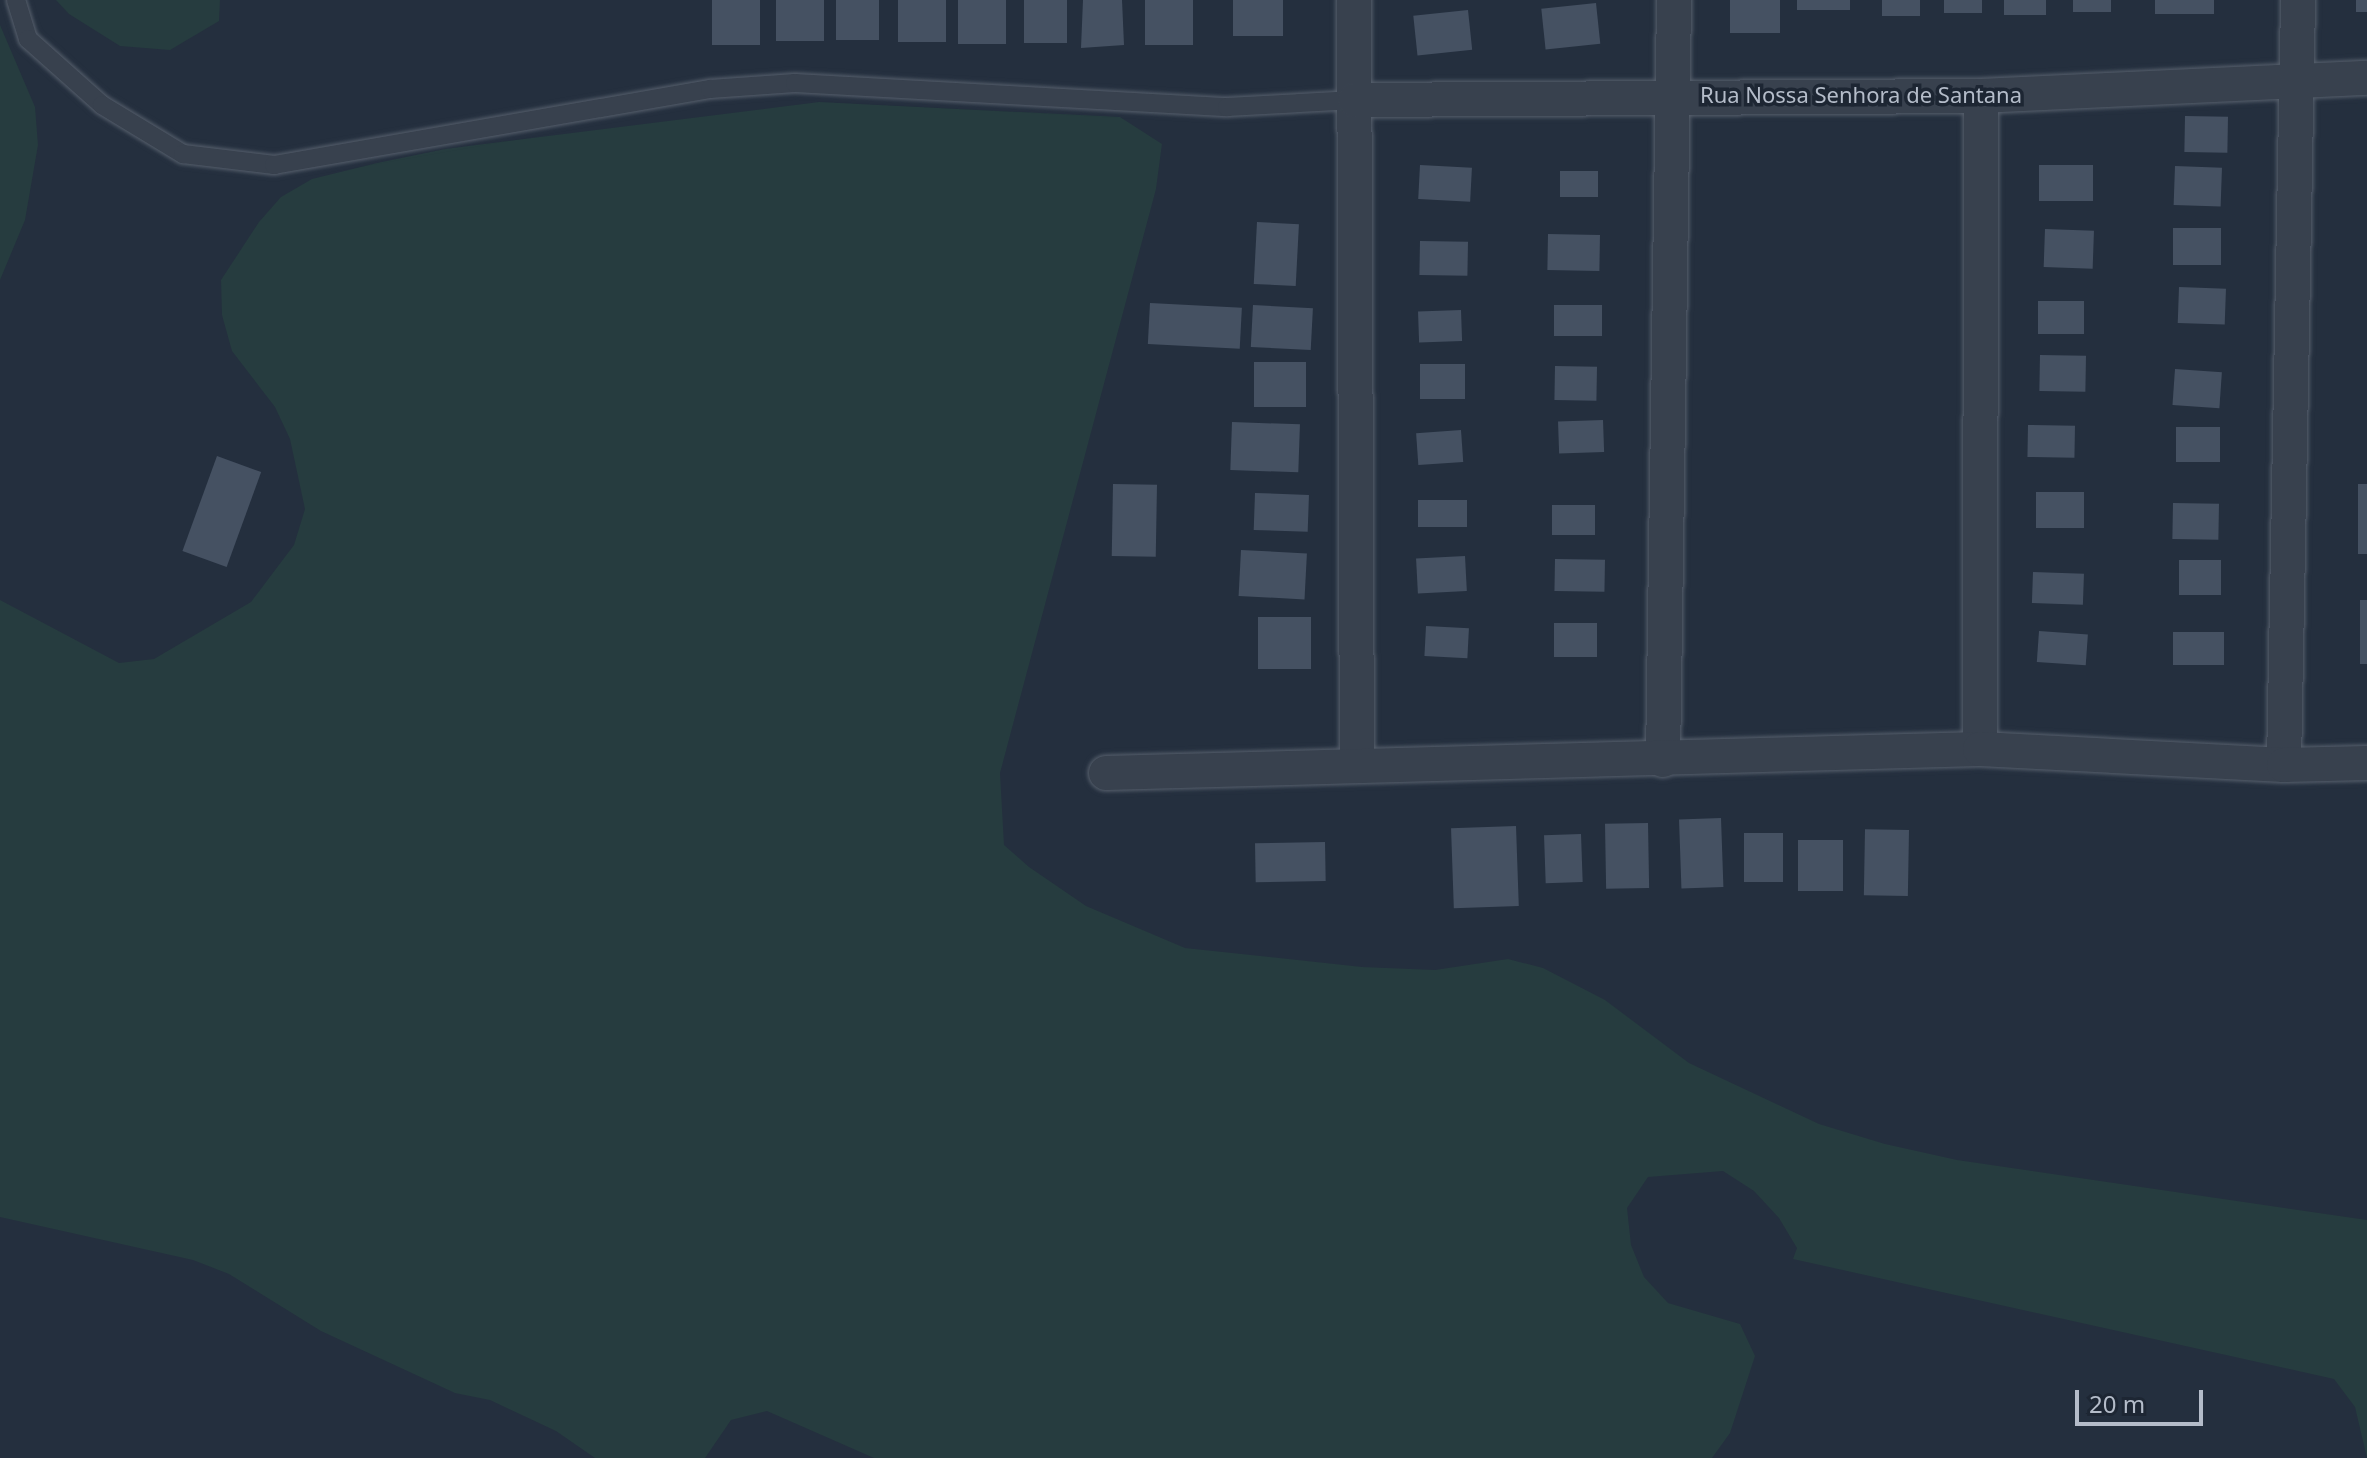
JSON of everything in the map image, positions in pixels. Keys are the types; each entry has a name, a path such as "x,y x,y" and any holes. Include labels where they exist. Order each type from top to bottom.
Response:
{"street":[{"path":"1354,0 1357,764"},
{"path":"1663,760 1674,0"},
{"path":"2284,765 2299,83 2298,0"},
{"name":"Rua Nossa Senhora de Santana","path":"1355,100 1673,95 1981,96 2367,78"},
{"path":"1980,749 1981,96"},
{"path":"1106,773 1980,749 2284,765 2367,763"}],"lane":[{"path":"16,0 28,39 102,105 183,154 274,165 710,89 795,83 1227,107 1355,100"}],"green space":[{"path":"56,0 220,0 219,21 170,50 120,46 69,14"},
{"path":"0,25 35,107 38,145 25,220 0,280"},
{"path":"819,102 1120,117 1162,144 1156,189 1000,773 1004,845 1029,867 1086,906 1185,948 1362,967 1435,970 1508,959 1543,968 1605,1000 1689,1063 1819,1124 1885,1144 1957,1160 2367,1220 2367,1458 2355,1407 2334,1379 1793,1259 1797,1248 1779,1218 1754,1191 1723,1171 1648,1177 1627,1208 1631,1245 1644,1277 1668,1303 1740,1324 1755,1356 1730,1433 1712,1458 874,1458 767,1411 731,1420 705,1458 595,1458 556,1431 490,1400 455,1393 321,1331 229,1274 193,1260 0,1217 0,600 119,663 154,659 251,602 294,545 305,509 290,439 275,407 232,351 222,315 221,280 259,222 281,197 312,179 377,163 445,149"}],"building":[{"path":"712,0 760,0 760,45 712,45"},
{"path":"776,0 824,0 824,41 776,41"},
{"path":"836,0 879,0 879,40 836,40"},
{"path":"898,0 946,0 946,42 898,42"},
{"path":"958,0 1006,0 1006,44 958,44"},
{"path":"1024,0 1067,0 1067,43 1024,43"},
{"path":"1083,0 1122,0 1124,45 1081,48"},
{"path":"1145,0 1193,0 1193,45 1145,45"},
{"path":"1233,0 1283,0 1283,36 1233,36"},
{"path":"1730,0 1780,0 1780,33 1730,33"},
{"path":"1797,0 1850,0 1850,10 1797,10"},
{"path":"1882,0 1920,0 1920,16 1882,16"},
{"path":"1944,0 1982,0 1982,13 1944,13"},
{"path":"2004,0 2046,0 2046,15 2004,15"},
{"path":"2073,0 2111,0 2111,12 2073,12"},
{"path":"2155,0 2214,0 2214,14 2155,14"},
{"path":"2356,0 2367,0 2367,12 2356,12"},
{"path":"1596,3 1600,44 1546,50 1541,9"},
{"path":"1468,10 1472,50 1417,56 1413,16"},
{"path":"2185,116 2228,117 2227,153 2184,152"},
{"path":"1420,165 1472,168 1470,202 1418,199"},
{"path":"2039,165 2093,165 2093,201 2039,201"},
{"path":"2175,166 2222,168 2221,207 2174,205"},
{"path":"1560,171 1598,171 1598,197 1560,197"},
{"path":"1257,222 1299,224 1296,286 1254,284"},
{"path":"2173,228 2221,228 2221,265 2173,265"},
{"path":"2045,229 2094,231 2093,269 2044,267"},
{"path":"1548,234 1600,235 1599,271 1547,270"},
{"path":"1420,241 1468,242 1467,276 1419,275"},
{"path":"2179,287 2226,289 2225,325 2178,323"},
{"path":"2038,301 2084,301 2084,334 2038,334"},
{"path":"1150,303 1242,308 1240,349 1148,344"},
{"path":"1253,305 1313,308 1311,350 1251,347"},
{"path":"1554,305 1602,305 1602,336 1554,336"},
{"path":"1461,310 1462,341 1419,342 1418,312"},
{"path":"2040,355 2086,356 2085,392 2039,391"},
{"path":"1254,362 1306,362 1306,407 1254,407"},
{"path":"1420,364 1465,364 1465,399 1420,399"},
{"path":"1555,366 1597,367 1596,401 1554,400"},
{"path":"2175,369 2222,372 2219,408 2172,405"},
{"path":"1603,420 1604,452 1559,454 1558,422"},
{"path":"1232,422 1300,424 1298,472 1230,470"},
{"path":"2028,425 2075,426 2074,458 2027,457"},
{"path":"2176,427 2220,427 2220,462 2176,462"},
{"path":"1461,430 1463,462 1418,465 1416,433"},
{"path":"217,456 261,472 227,567 182,551"},
{"path":"1113,484 1157,485 1156,557 1112,556"},
{"path":"2358,484 2367,484 2367,554 2358,554"},
{"path":"2036,492 2084,492 2084,528 2036,528"},
{"path":"1255,493 1309,495 1308,532 1254,530"},
{"path":"1418,500 1467,500 1467,527 1418,527"},
{"path":"2173,503 2219,504 2218,540 2172,539"},
{"path":"1552,505 1595,505 1595,535 1552,535"},
{"path":"1241,550 1307,553 1305,599 1239,596"},
{"path":"1465,556 1467,591 1418,594 1416,559"},
{"path":"1555,559 1605,560 1604,592 1554,591"},
{"path":"2179,560 2221,560 2221,595 2179,595"},
{"path":"2033,572 2084,574 2083,605 2032,603"},
{"path":"2360,600 2367,600 2367,664 2360,664"},
{"path":"1258,617 1311,617 1311,669 1258,669"},
{"path":"1554,623 1597,623 1597,657 1554,657"},
{"path":"1426,626 1469,628 1467,658 1424,656"},
{"path":"2039,631 2088,634 2086,665 2037,662"},
{"path":"2173,632 2224,632 2224,665 2173,665"},
{"path":"1721,818 1723,887 1681,888 1679,819"},
{"path":"1648,823 1649,888 1606,889 1605,824"},
{"path":"1516,826 1519,906 1454,908 1451,828"},
{"path":"1865,829 1909,830 1908,896 1864,895"},
{"path":"1744,833 1783,833 1783,882 1744,882"},
{"path":"1581,834 1583,882 1546,883 1544,835"},
{"path":"1798,840 1843,840 1843,891 1798,891"},
{"path":"1325,842 1326,881 1256,882 1255,843"}]}
